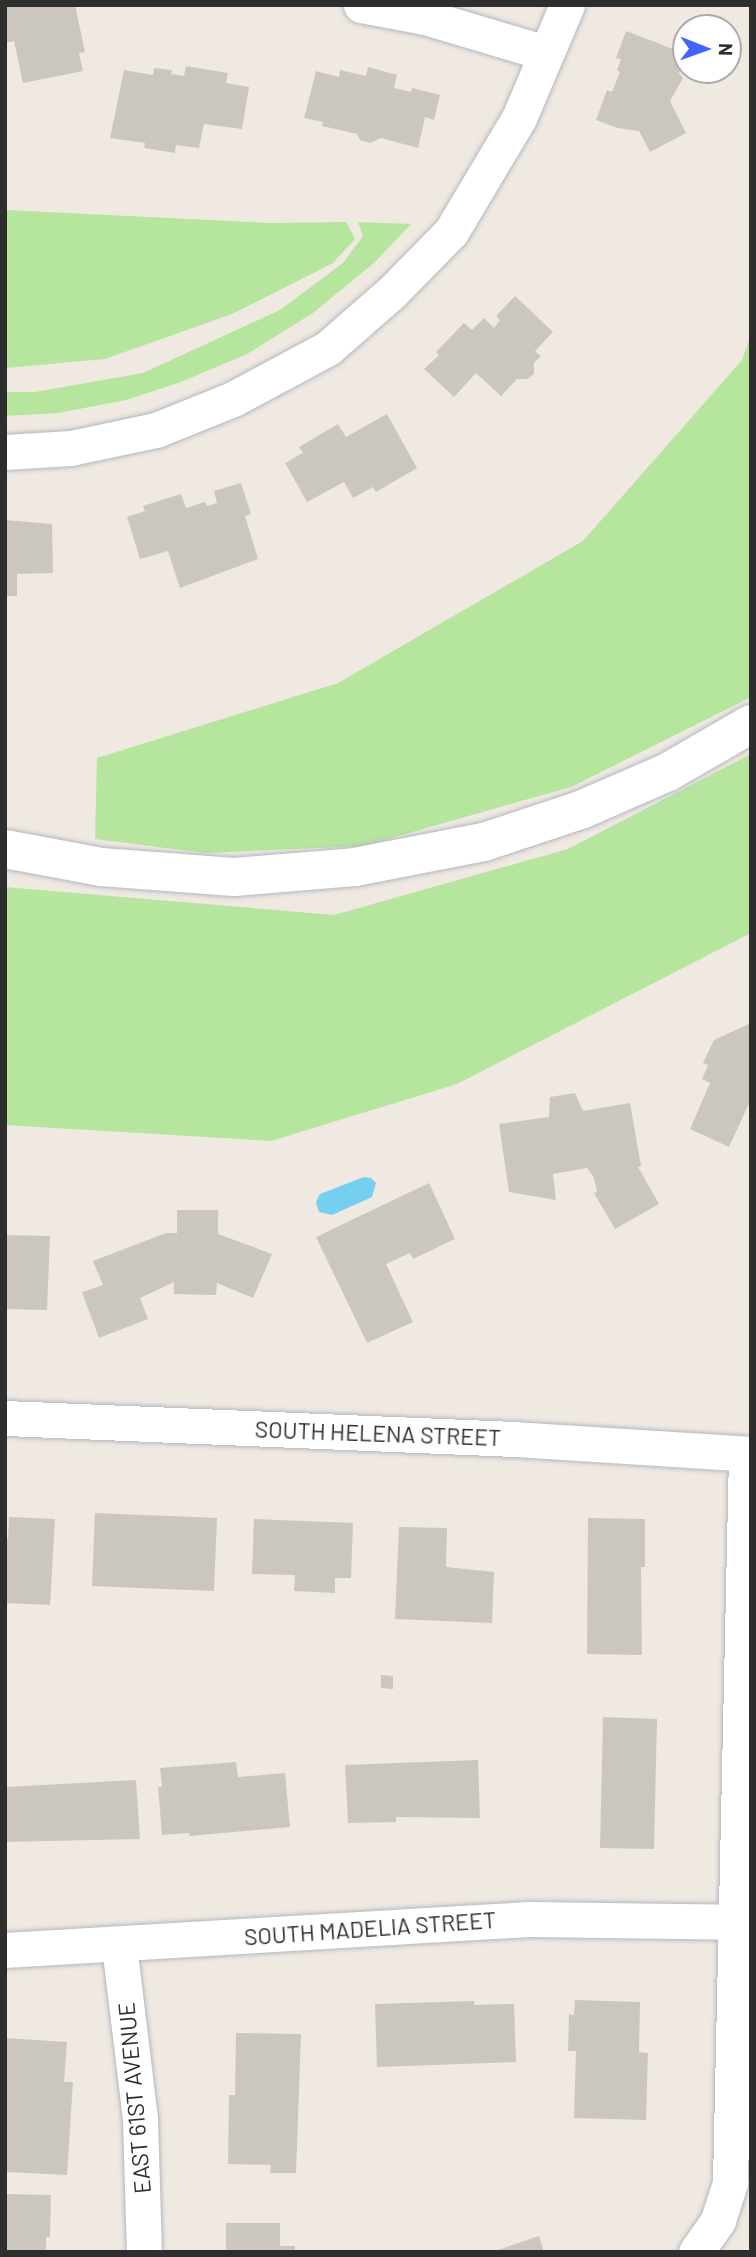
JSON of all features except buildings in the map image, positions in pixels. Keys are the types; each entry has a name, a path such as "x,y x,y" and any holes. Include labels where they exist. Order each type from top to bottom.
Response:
{"main road":[{"path":"5,849 101,867 234,877 355,867 484,842 583,809 668,772 751,724"}],"street":[{"path":"361,5 425,17 546,53"},
{"path":"5,452 71,448 156,430 233,399 328,348 392,292 451,232 519,118 567,5"},
{"name":"SOUTH HELENA STREET","path":"5,1418 514,1439 748,1454"},
{"path":"696,2252 718,2220 730,2182 734,1922 748,1454"},
{"name":"SOUTH MADELIA STREET","path":"5,1950 504,1920 734,1922"},
{"name":"EAST 61ST AVENUE","path":"119,1945 140,2119 144,2252"}],"green space":[{"path":"5,210 270,223 346,222 355,239 333,263 232,314 105,359 5,368"},
{"path":"358,222 411,224 374,263 313,313 247,354 181,382 126,400 58,413 5,416 5,392 35,392 143,373 280,310 343,263 363,236"},
{"path":"751,335 751,697 571,787 363,846 205,853 95,839 97,758 338,683 583,541 742,360"},
{"path":"751,754 751,933 457,1084 271,1141 5,1125 5,887 334,915 568,849"}],"water":[{"path":"364,1177 371,1178 376,1183 372,1197 332,1215 319,1212 316,1202 320,1194"}]}
